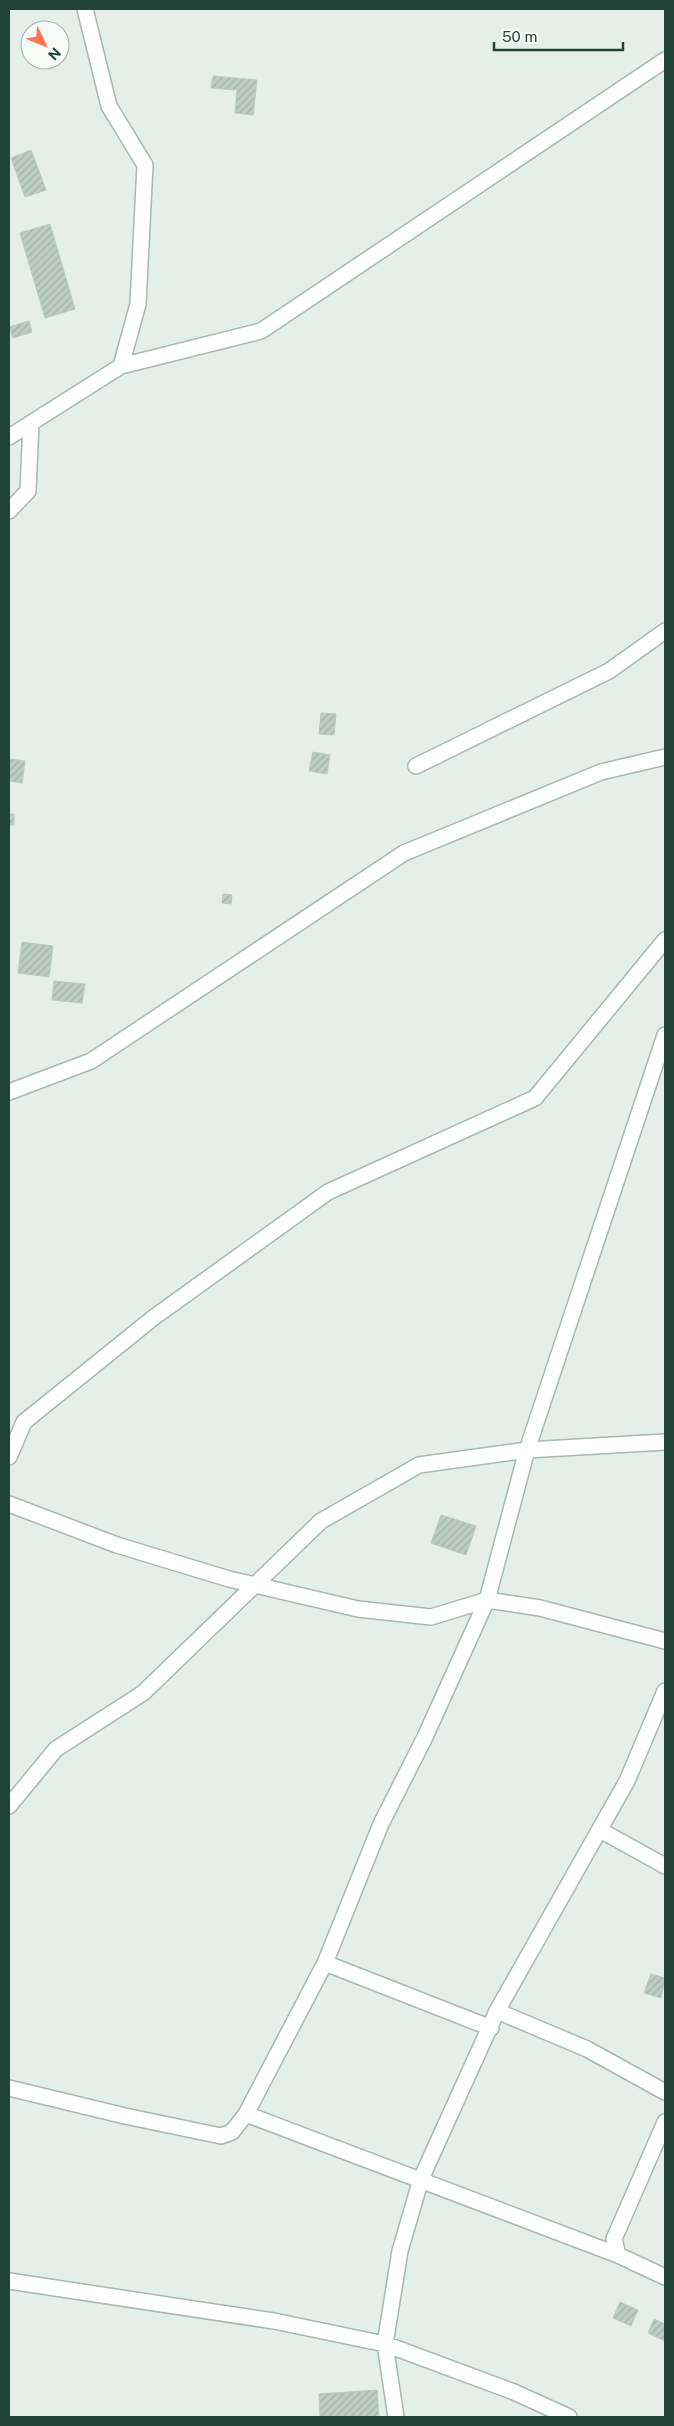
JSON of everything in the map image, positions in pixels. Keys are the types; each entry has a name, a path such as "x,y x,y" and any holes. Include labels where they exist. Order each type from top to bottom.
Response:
{"street":[{"path":"85,9 109,106 145,165 138,304 121,366"},
{"path":"9,437 121,366 261,331 665,60"},
{"path":"9,511 28,491 31,423"},
{"path":"416,766 609,671 665,631"},
{"path":"9,1092 91,1061 404,853 602,772 665,757"},
{"path":"9,1457 24,1422 153,1318 328,1192 535,1098 665,940"},
{"path":"9,2088 125,2116 221,2136 232,2132 246,2114 325,1964 381,1824 425,1738 487,1600 527,1450 665,1035"},
{"path":"9,1806 56,1749 143,1692 320,1521 419,1465 527,1450 665,1442"},
{"path":"9,1504 117,1545 253,1585 358,1609 431,1617 487,1600 540,1608 665,1641"},
{"path":"396,2417 386,2344 400,2251 421,2179 491,2028 497,2011 627,1781 665,1690"},
{"path":"600,1830 665,1866"},
{"path":"325,1964 491,2028"},
{"path":"497,2011 587,2050 665,2092"},
{"path":"246,2114 618,2254 665,2277"},
{"path":"618,2254 614,2239 665,2122"},
{"path":"9,2281 274,2321 386,2344 514,2392 569,2417"}],"building":[{"path":"213,76 257,80 253,115 235,113 237,90 211,88"},
{"path":"31,150 46,190 25,197 11,158"},
{"path":"50,224 75,309 45,318 20,233"},
{"path":"29,321 32,332 13,338 9,327"},
{"path":"321,713 336,714 334,735 319,734"},
{"path":"313,752 330,755 327,774 309,771"},
{"path":"9,759 25,761 22,783 9,781"},
{"path":"9,814 14,814 14,825 9,825"},
{"path":"223,894 232,895 231,904 222,903"},
{"path":"22,942 53,946 49,977 18,973"},
{"path":"54,981 85,984 82,1003 52,1000"},
{"path":"441,1515 476,1526 466,1555 431,1543"},
{"path":"651,1974 665,1978 661,1998 644,1993"},
{"path":"620,2302 638,2310 631,2326 613,2318"},
{"path":"654,2319 665,2324 665,2341 648,2333"},
{"path":"377,2390 379,2417 320,2417 319,2394"}]}
